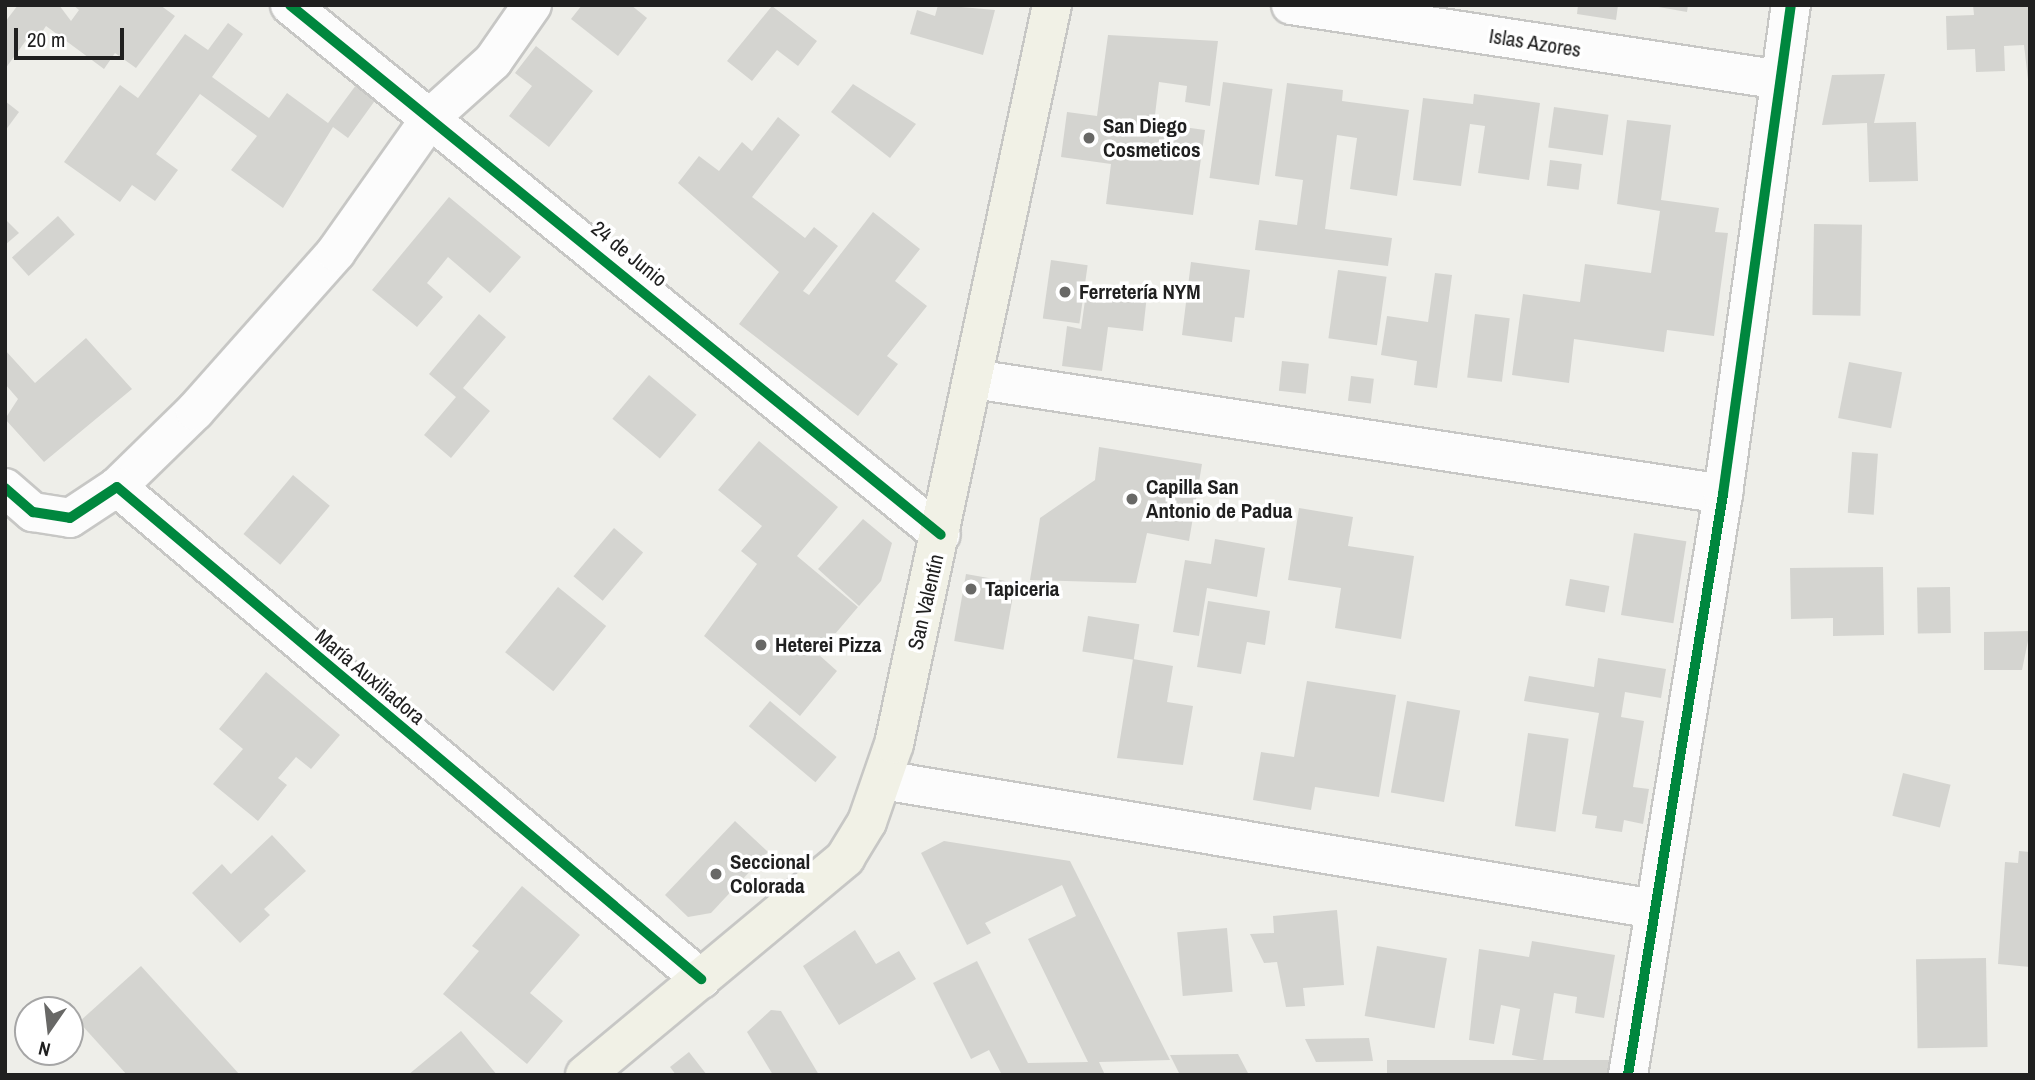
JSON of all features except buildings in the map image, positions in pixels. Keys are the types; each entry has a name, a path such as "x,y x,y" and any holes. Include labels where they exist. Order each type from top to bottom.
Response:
{"main road":[{"name":"San Valentín","path":"585,1075 845,858 883,780 941,535 1052,5"}],"street":[{"name":"24 de Junio","path":"290,5 432,116 941,535"},
{"path":"5,488 33,512 70,518 117,487 195,411 337,252 432,116 494,61 533,5"},
{"name":"Islas Azores","path":"1291,5 1780,80"},
{"path":"1628,1075 1723,494 1791,5"},
{"path":"974,379 1723,494"},
{"name":"María Auxiliadora","path":"117,487 701,979"},
{"path":"883,780 1655,909"}],"cycle path":[{"path":"290,5 941,535"},
{"path":"1628,1075 1723,494 1791,5"},
{"path":"5,488 33,512 70,518 117,487 701,979"}],"place":[{"name":"San Diego Cosmeticos","path":"1089,138"},
{"name":"Ferretería NYM","path":"1065,292"},
{"name":"Capilla San Antonio de Padua","path":"1132,499"},
{"name":"Tapiceria","path":"971,589"},
{"name":"Heterei Pizza","path":"761,645"},
{"name":"Seccional Colorada","path":"716,874"}]}
